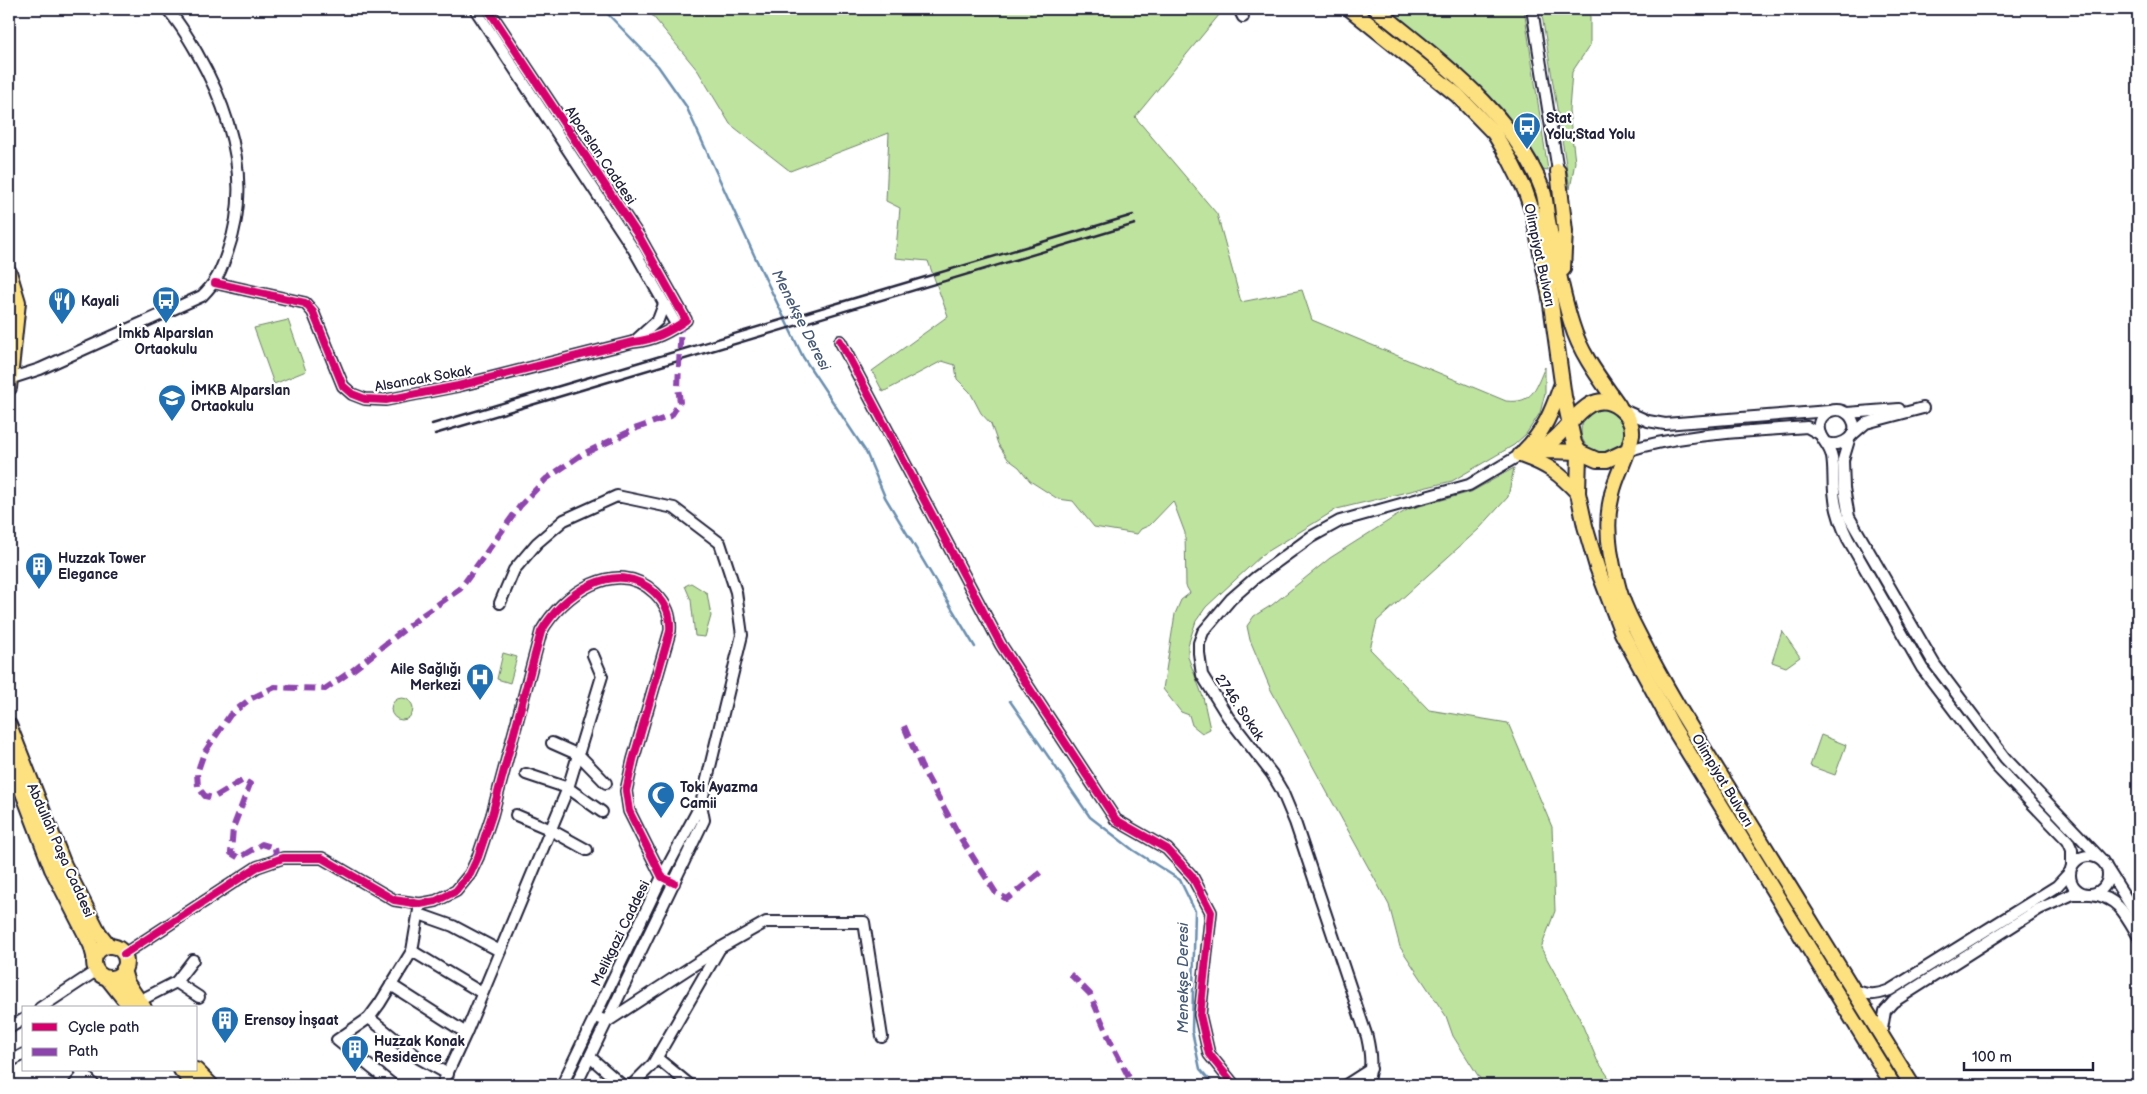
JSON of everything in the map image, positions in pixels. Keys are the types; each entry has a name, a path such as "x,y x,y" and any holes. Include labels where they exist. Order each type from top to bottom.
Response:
{"main road":[{"name":"Olimpiyat Bulvarı","path":"1350,9 1457,95 1494,133 1525,190 1540,242 1562,384 1571,424"},
{"name":"Olimpiyat Bulvarı","path":"1376,9 1473,91 1497,114 1519,144 1543,192 1547,219 1572,325 1583,351 1621,409"},
{"path":"1540,242 1558,170"},
{"path":"1537,180 1544,182 1552,178 1558,170"},
{"path":"1558,170 1565,231 1563,287"},
{"path":"9,272 18,302 9,382"},
{"path":"1520,455 1534,442 1545,426 1562,384"},
{"path":"1605,401 1621,409 1630,421 1632,428 1632,435 1626,451 1607,460 1597,460 1579,452 1547,451 1520,455 1546,446 1571,424 1577,413 1596,402 1605,401"},
{"path":"1571,424 1574,443 1579,452"},
{"name":"Olimpiyat Bulvarı","path":"1626,451 1612,494 1608,522 1610,549 1617,583 1629,616 1665,684 1912,1085"},
{"name":"Olimpiyat Bulvarı","path":"1579,452 1578,492 1597,567 1622,633 1674,729 1893,1085"},
{"path":"1520,455 1545,464 1560,474 1578,492"},
{"path":"9,725 12,748"},
{"name":"Abdullah Paşa Caddesi","path":"12,748 64,865 99,933 109,946"},
{"name":"Abdullah Paşa Caddesi","path":"12,748 52,869 92,945 94,956"},
{"path":"109,946 117,948 124,954 126,960 125,978 135,1006 108,979 96,971 94,956 100,950 109,946"},
{"path":"108,979 116,977 124,970"},
{"path":"183,1072 195,1085"},
{"path":"198,1072 211,1085"}],"street":[{"path":"9,382 202,296 215,283 232,238 239,197 236,151 228,117 216,91 178,21 167,9"},
{"name":"Alparslan Caddesi","path":"475,9 634,250 677,326"},
{"name":"Alparslan Caddesi","path":"488,9 640,238 686,320"},
{"path":"1239,9 1243,17 1246,9"},
{"path":"1532,9 1558,170"},
{"name":"Alsancak Sokak","path":"215,283 305,303 313,312 343,386 352,394 372,400 445,389 649,340 686,320"},
{"path":"635,342 658,320 664,304"},
{"path":"840,342 1001,645 1017,670 1116,820 1167,849 1192,876 1212,912 1200,1015 1209,1054 1234,1085"},
{"path":"1621,409 1648,421 1665,424 1835,409 1847,413 1923,408 1866,423 1839,445 1827,443"},
{"path":"1829,411 1821,418 1818,429 1827,443 1832,456 1834,493 1839,521 1850,545 1922,668 1996,766 2068,841 2072,850 2071,869 2070,878 2075,888 2088,894 2101,889 2107,880 2104,864 2097,857 2085,856 2075,861 2071,869 2057,886 1890,990 1876,995 1861,994 1851,987"},
{"path":"1847,413 1853,423 1851,437 1843,460 1844,488 1849,517 1935,666 2005,758 2104,864 2138,917"},
{"path":"1626,451 1656,442 1703,436 1807,428 1820,434"},
{"name":"2746. Sokak","path":"1367,1085 1372,1069 1367,1036 1290,808 1272,774 1228,717 1207,683 1200,666 1199,643 1203,632 1231,599 1310,537 1340,521 1469,485 1520,455"},
{"path":"500,603 514,570 537,543 564,520 617,496 674,508 720,543 736,592 742,635 701,804"},
{"path":"420,909 456,891 470,874 478,857 492,815 534,651 545,624 567,602 584,589 597,581 610,578 632,579 653,591 663,601 671,620 670,631 626,791 629,811 662,877 674,883"},
{"path":"442,1085 466,1033 549,829 568,788 602,676 593,655"},
{"path":"552,743 578,755 606,783"},
{"path":"526,774 568,788 602,812"},
{"name":"Melikgazi Caddesi","path":"562,1085 662,877 701,804"},
{"name":"Melikgazi Caddesi","path":"576,1085 704,820 701,804"},
{"path":"516,815 549,829 587,850"},
{"path":"124,954 250,871 284,858 322,858 394,900 420,909 500,951"},
{"path":"1880,1035 1885,1011 1893,1002 2039,909 2065,897 2088,894 2103,895 2114,902 2124,913 2138,936"},
{"path":"393,1085 337,1040 369,1018 391,985 412,951 420,909"},
{"path":"595,1017 608,1021 720,948 766,922 864,922 882,1037"},
{"path":"632,1085 657,1058 720,948"},
{"path":"412,951 482,993"},
{"path":"135,1006 176,982 193,960"},
{"path":"43,1006 96,971"},
{"path":"176,982 199,997"},
{"path":"391,985 466,1033"},
{"path":"369,1018 419,1058 448,1074"},
{"path":"9,1028 22,1020"},
{"path":"9,1062 22,1055"},
{"path":"590,1057 622,1085"},
{"path":"657,1058 690,1085"},
{"path":"1346,1085 1372,1069"},
{"path":"74,1085 83,1072 94,1085"}],"green space":[{"path":"647,9 1224,9 1135,117 1217,214 1241,302 1302,290 1312,320 1506,401 1522,400 1528,397 1535,388 1545,367 1545,393 1540,413 1526,434 1514,445 1452,481 1337,509 1262,555 1206,607 1196,621 1188,645 1188,657 1203,697 1210,729 1202,733 1192,725 1189,715 1181,712 1163,689 1175,614 1181,600 1190,593 1186,586 1185,533 1173,501 1150,525 1141,529 1137,534 1094,527 1073,501 1058,499 1030,481 1019,467 1008,459 998,444 991,424 981,413 970,392 957,379 955,365 942,361 883,392 872,371 948,316 928,261 895,258 900,208 886,201 889,133 790,171 730,124 698,71"},
{"path":"1387,9 1524,9 1548,170 1542,169 1505,112 1483,89"},
{"path":"1541,9 1590,9 1590,45 1572,72 1569,110 1575,162 1570,189"},
{"path":"288,320 306,371 274,384 254,328"},
{"path":"1607,409 1619,415 1624,422 1624,440 1619,447 1612,452 1599,453 1591,450 1584,443 1581,427 1584,419 1591,412"},
{"path":"1514,468 1508,497 1479,529 1377,621 1370,649 1429,710 1508,723 1552,827 1555,911 1541,948 1579,1017 1597,1060 1614,1085 1484,1085 1453,1036 1446,1016 1400,947 1389,905 1271,690 1250,640 1247,626 1254,616 1272,605 1330,558 1393,518 1409,509 1471,492"},
{"path":"691,583 707,593 711,616 705,637 695,636 691,600 685,586"},
{"path":"1782,631 1800,657 1786,667 1772,662"},
{"path":"503,653 517,657 510,683 497,679"},
{"path":"402,698 410,701 413,709 410,717 402,720 394,717 391,709 394,701"},
{"path":"1821,735 1846,745 1835,775 1810,766"}],"waterway":[{"name":"Menekşe Deresi","path":"603,9 658,66 686,106 803,357 866,452 885,497 975,647"},
{"name":"Menekşe Deresi","path":"1010,701 1090,817 1133,850 1180,880 1195,911 1192,1031 1200,1069 1214,1085"}],"railway":[{"path":"432,424 1133,215"},
{"path":"435,434 1135,224"}],"marked path":[{"path":"277,860 275,848 262,844 239,858 231,853 233,828 250,784 243,780 213,798 205,796 198,787 197,773 204,753 230,715 250,699 275,687 325,689 460,589 520,506 546,479 581,455 637,428 671,416 680,402 678,387 681,323"},
{"path":"904,726 921,766 960,837 996,893 1007,899 1042,871"},
{"path":"1070,974 1090,994 1113,1047 1133,1085"}],"cycle path":[{"path":"215,283 305,303 313,312 343,386 352,394 365,399 386,400 458,386 655,337 686,320 640,238 488,9"},
{"path":"840,341 1001,645 1116,820 1167,849 1192,876 1211,912 1200,1015 1209,1054 1234,1085"},
{"path":"124,954 257,867 283,858 322,858 394,900 420,904 436,901 456,891 470,874 478,857 492,815 541,632 550,618 576,593 592,584 608,579 624,578 640,582 659,597 669,615 670,631 626,791 629,811 662,877 674,883"}],"place":[{"name":"Stat Yolu;Stad Yolu","path":"1527,150"},
{"name":"İmkb Alparslan Ortaokulu","path":"166,324"},
{"name":"Kayali","path":"62,325"},
{"name":"İMKB Alparslan Ortaokulu","path":"172,422"},
{"name":"Huzzak Tower Elegance","path":"39,590"},
{"name":"Aile Sağlığı Merkezi","path":"480,701"},
{"name":"Toki Ayazma Camii","path":"661,819"},
{"name":"Erensoy İnşaat","path":"225,1044"},
{"name":"Huzzak Konak Residence","path":"355,1073"}]}
